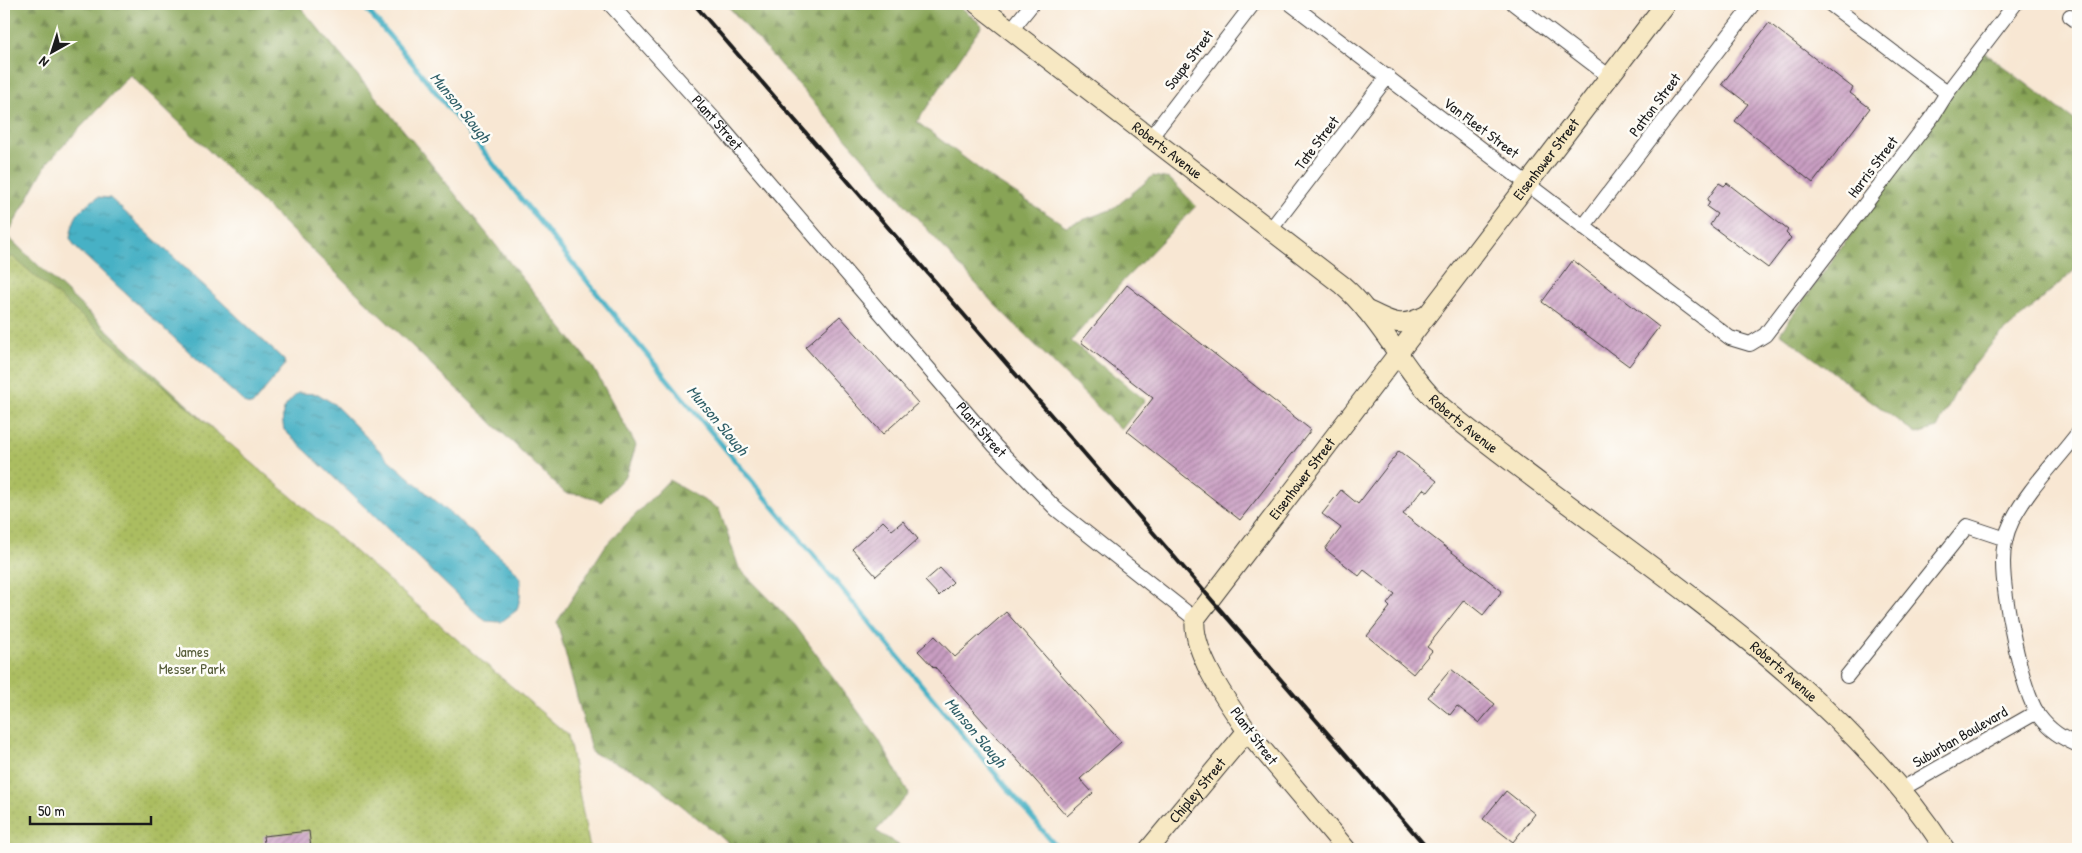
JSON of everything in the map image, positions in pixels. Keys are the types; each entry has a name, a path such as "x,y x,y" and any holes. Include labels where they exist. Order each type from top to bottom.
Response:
{"street":[{"name":"Plant Street","path":"610,4 716,120 994,446 1037,492 1195,619 1194,630 1201,654 1247,731 1346,849"},
{"name":"Roberts Avenue","path":"976,4 1342,285 1366,310 1422,385 1441,406 1711,613 1800,686 1849,730 1900,790 1945,849"},
{"path":"1012,30 1032,4"},
{"name":"Soupe Street","path":"1151,137 1253,4"},
{"name":"Van Fleet Street","path":"1291,4 1730,338 1750,344"},
{"path":"1514,4 1610,77"},
{"name":"Eisenhower Street","path":"1195,619 1665,4"},
{"name":"Patton Street","path":"1583,227 1753,4"},
{"path":"1830,4 1946,93"},
{"name":"Harris Street","path":"1750,344 1765,335 2015,4"},
{"name":"Tate Street","path":"1271,230 1388,76"},
{"path":"1366,310 1401,324 1428,315"},
{"path":"2076,442 2025,500 2011,522 2006,539 2003,562 2008,610 2024,683 2036,712 2049,728 2058,736 2078,745"},
{"path":"1847,676 1967,526 2006,539"},
{"name":"Suburban Boulevard","path":"1900,790 2036,712"},
{"name":"Chipley Street","path":"1149,849 1247,731"}],"green space":[{"path":"4,4 298,4 420,150 593,367 636,445 627,474 601,502 584,495 565,493 130,75 47,163 7,236 263,476 4,336"},
{"path":"726,4 957,4 982,25 917,122 991,178 1066,226 1113,209 1153,176 1170,179 1196,206 1124,280 1071,341 1145,400 1121,430 994,304"},
{"path":"1983,51 2078,123 2078,267 1994,341 1962,380 1937,428 1916,434 1780,333"},
{"name":"James Messer Park","path":"12,256 568,735 590,849 4,849 4,265"},
{"path":"669,480 719,509 739,568 795,625 879,740 909,794 876,831 905,849 736,849 641,773 592,753 557,622 606,545"}],"water":[{"path":"98,197 110,198 284,360 285,365 252,405 246,404 75,247 70,238 75,218 81,210"},
{"path":"298,393 318,394 334,404 390,461 512,567 521,578 517,610 501,622 486,621 479,616 284,430 284,409 289,401"}],"building":[{"path":"1769,23 1853,88 1850,93 1870,108 1813,183 1735,121 1748,104 1722,84"},
{"path":"1719,183 1724,186 1727,183 1788,230 1786,233 1791,238 1768,268 1710,225 1717,214 1707,207 1710,202 1707,200"},
{"path":"1573,260 1659,327 1629,366 1542,302"},
{"path":"1127,285 1311,430 1240,520 1127,431 1153,398 1081,342"},
{"path":"840,316 918,403 883,434 805,347"},
{"path":"1399,451 1437,481 1428,492 1423,489 1403,514 1502,591 1483,615 1464,600 1427,647 1432,651 1413,674 1367,636 1390,607 1387,604 1395,594 1364,570 1359,576 1325,549 1341,528 1322,514 1341,490 1358,504"},
{"path":"883,521 892,530 903,521 918,539 876,576 852,549"},
{"path":"940,568 953,582 939,596 925,581"},
{"path":"1006,612 1121,742 1080,779 1093,793 1067,816 935,667 918,651 935,636 955,657"},
{"path":"1451,669 1495,704 1479,723 1457,706 1450,715 1428,697"},
{"path":"1506,791 1535,814 1513,842 1483,819"},
{"path":"309,831 311,849 265,849 263,836"}],"waterway":[{"name":"Munson Slough","path":"362,4 410,60 619,321 1058,849"}],"railway":[{"path":"694,4 1428,849"}]}
